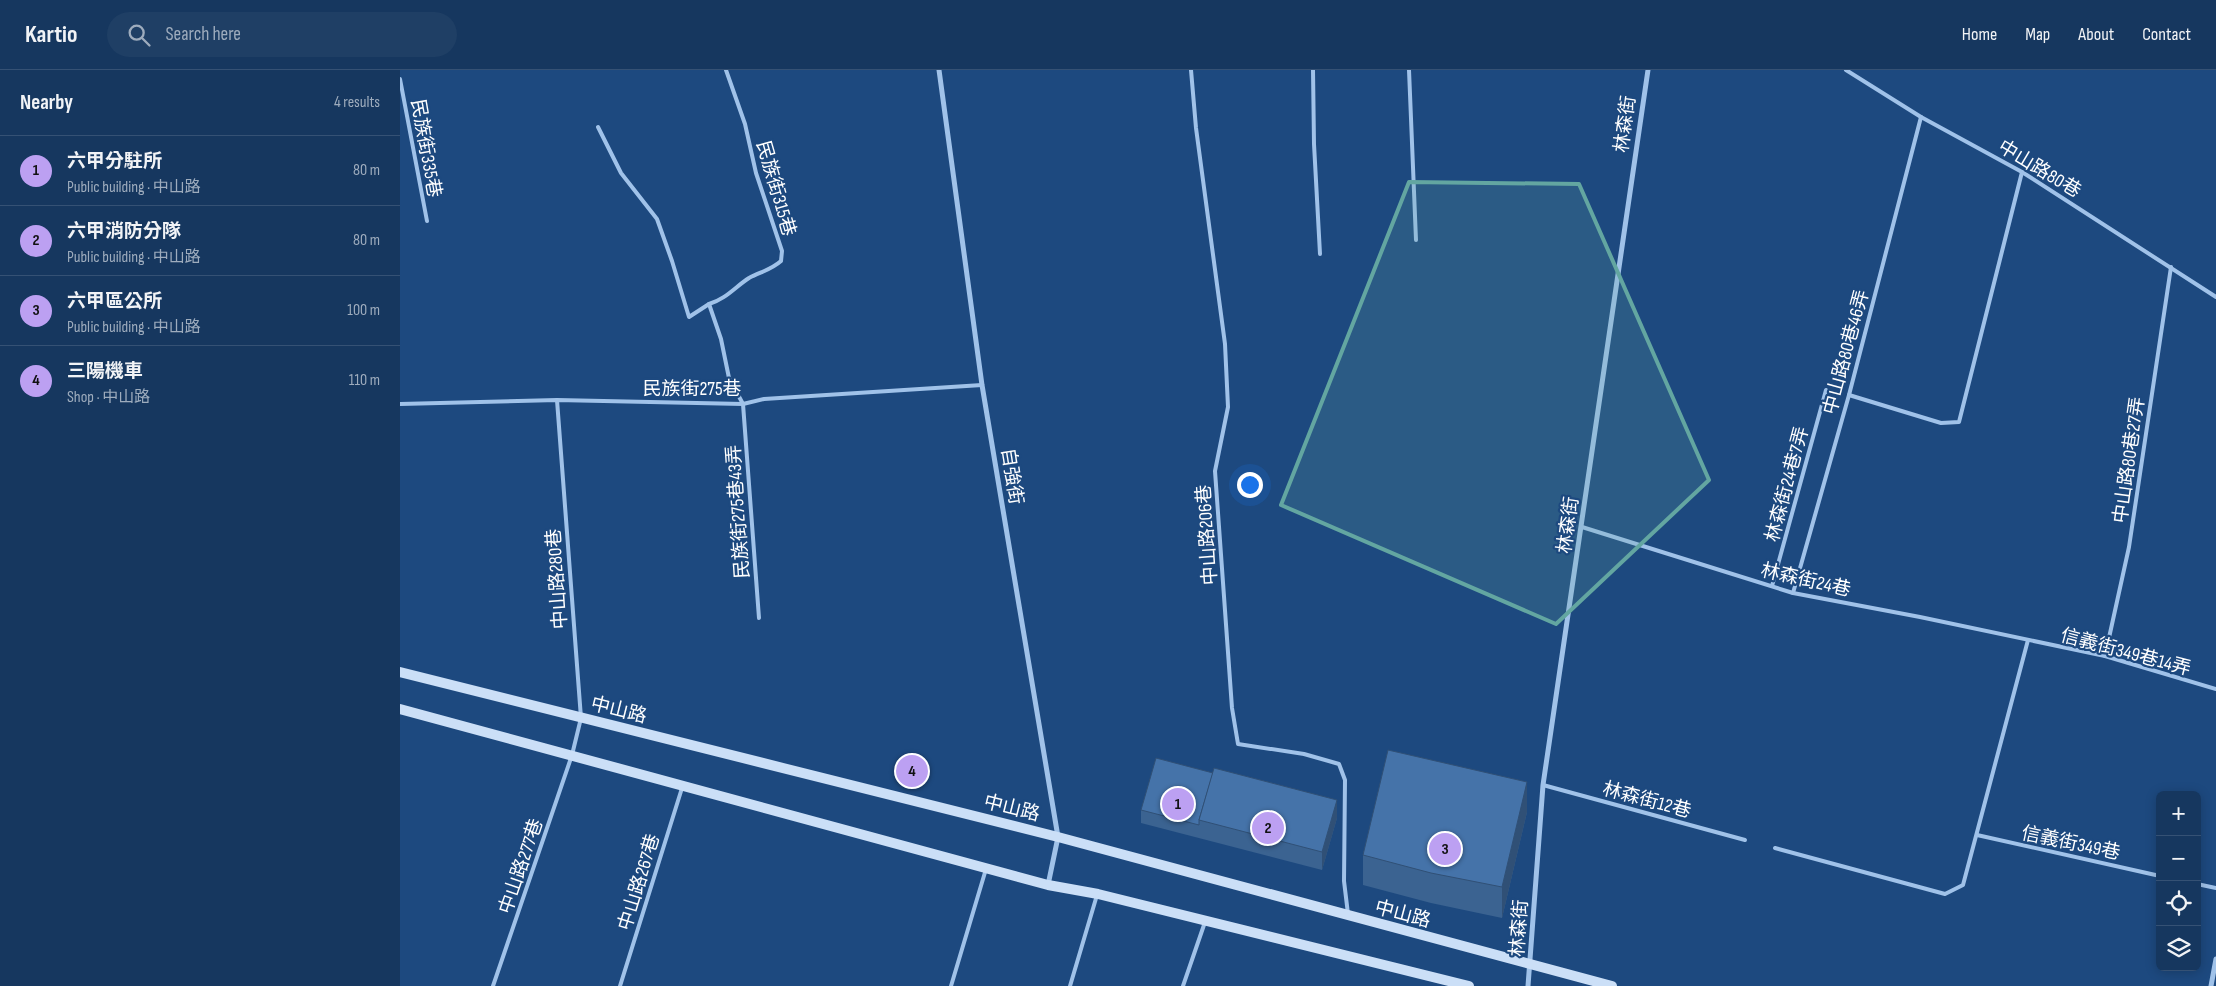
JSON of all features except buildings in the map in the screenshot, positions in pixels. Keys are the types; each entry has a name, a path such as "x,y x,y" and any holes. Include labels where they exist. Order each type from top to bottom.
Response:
{"main road":[{"name":"中山路","path":"400,672 1058,837 1612,986"},
{"path":"400,709 1048,885 1098,894 1470,986"}],"street":[{"name":"自強街","path":"939,70 982,385 1058,837 1048,885"},
{"name":"林森街","path":"1528,986 1542,785 1582,527 1648,70"},
{"path":"2211,986 2216,959"}],"lane":[{"name":"民族街315巷","path":"598,128 621,173 657,219 689,317 709,304 722,300 750,278 772,269 781,261 782,251 756,173 745,124 726,70"},
{"name":"中山路206巷","path":"1191,70 1196,128 1225,344 1228,407 1215,471 1232,708 1238,744 1304,754 1339,764 1345,780 1344,881 1348,916"},
{"path":"1313,70 1314,144 1320,254"},
{"path":"1409,70 1416,240"},
{"name":"中山路80巷","path":"1846,70 1921,117 2022,172 2216,297"},
{"name":"民族街335巷","path":"400,79 427,221"},
{"name":"中山路80巷46弄","path":"1793,593 1849,395 1921,117"},
{"path":"1849,395 1941,423 1959,422 2022,172"},
{"name":"中山路80巷27弄","path":"2105,656 2129,546 2171,267"},
{"path":"709,304 721,339 729,378 743,404"},
{"name":"民族街275巷","path":"400,404 556,400 743,404 764,399 982,385"},
{"name":"林森街24巷7弄","path":"1772,586 1826,390"},
{"name":"中山路280巷","path":"556,400 581,718 572,755"},
{"name":"民族街275巷43弄","path":"743,404 759,618"},
{"name":"林森街24巷","path":"1582,527 1793,593 2028,640"},
{"path":"1775,848 1945,894 1963,885 2028,640"},
{"name":"信義街349巷14弄","path":"2028,640 2105,656 2216,689"},
{"name":"中山路277巷","path":"494,986 572,755"},
{"name":"林森街12巷","path":"1542,785 1745,840"},
{"name":"中山路267巷","path":"620,986 682,786"},
{"name":"信義街349巷","path":"1976,835 2156,875"},
{"path":"951,986 986,867"},
{"path":"2201,885 2216,888"},
{"path":"1070,986 1098,894"},
{"path":"1183,986 1205,921"}],"highlighted area":[{"path":"1409,182 1579,184 1709,480 1556,624 1281,505"}],"place":[{"name":"三陽機車","path":"912,771"},
{"name":"六甲分駐所","path":"1178,804"},
{"name":"六甲消防分隊","path":"1268,828"},
{"name":"六甲區公所","path":"1445,849"}]}
